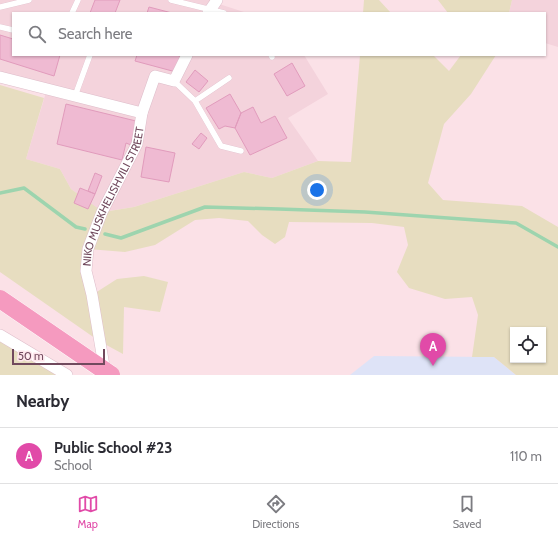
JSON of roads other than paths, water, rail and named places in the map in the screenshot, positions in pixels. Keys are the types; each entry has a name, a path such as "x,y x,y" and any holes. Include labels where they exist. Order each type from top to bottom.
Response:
{"highway":[{"path":"0,299 111,375"}],"street":[{"path":"208,11 217,0"},
{"path":"174,81 186,56"},
{"name":"NIKO MUSKHELISHVILI STREET","path":"105,375 92,295 86,271 88,249 102,212 137,144 142,113 155,76 174,81"},
{"name":"NIKO MUSKHELISHVILI STREET","path":"0,77 142,113"},
{"path":"0,335 67,375"}],"lane":[{"path":"0,7 9,3 29,0"},
{"path":"72,12 78,0"},
{"path":"172,0 208,11"},
{"path":"0,27 12,30"},
{"path":"75,96 90,56"},
{"path":"196,100 229,78"},
{"path":"174,81 196,100 222,146 241,151"}],"waterway":[{"path":"0,193 24,188 76,227 85,229"},
{"path":"105,234 121,238 205,207 279,209 365,212 516,223 558,247"}],"place":[{"name":"Public School #23","path":"433,366"}]}
